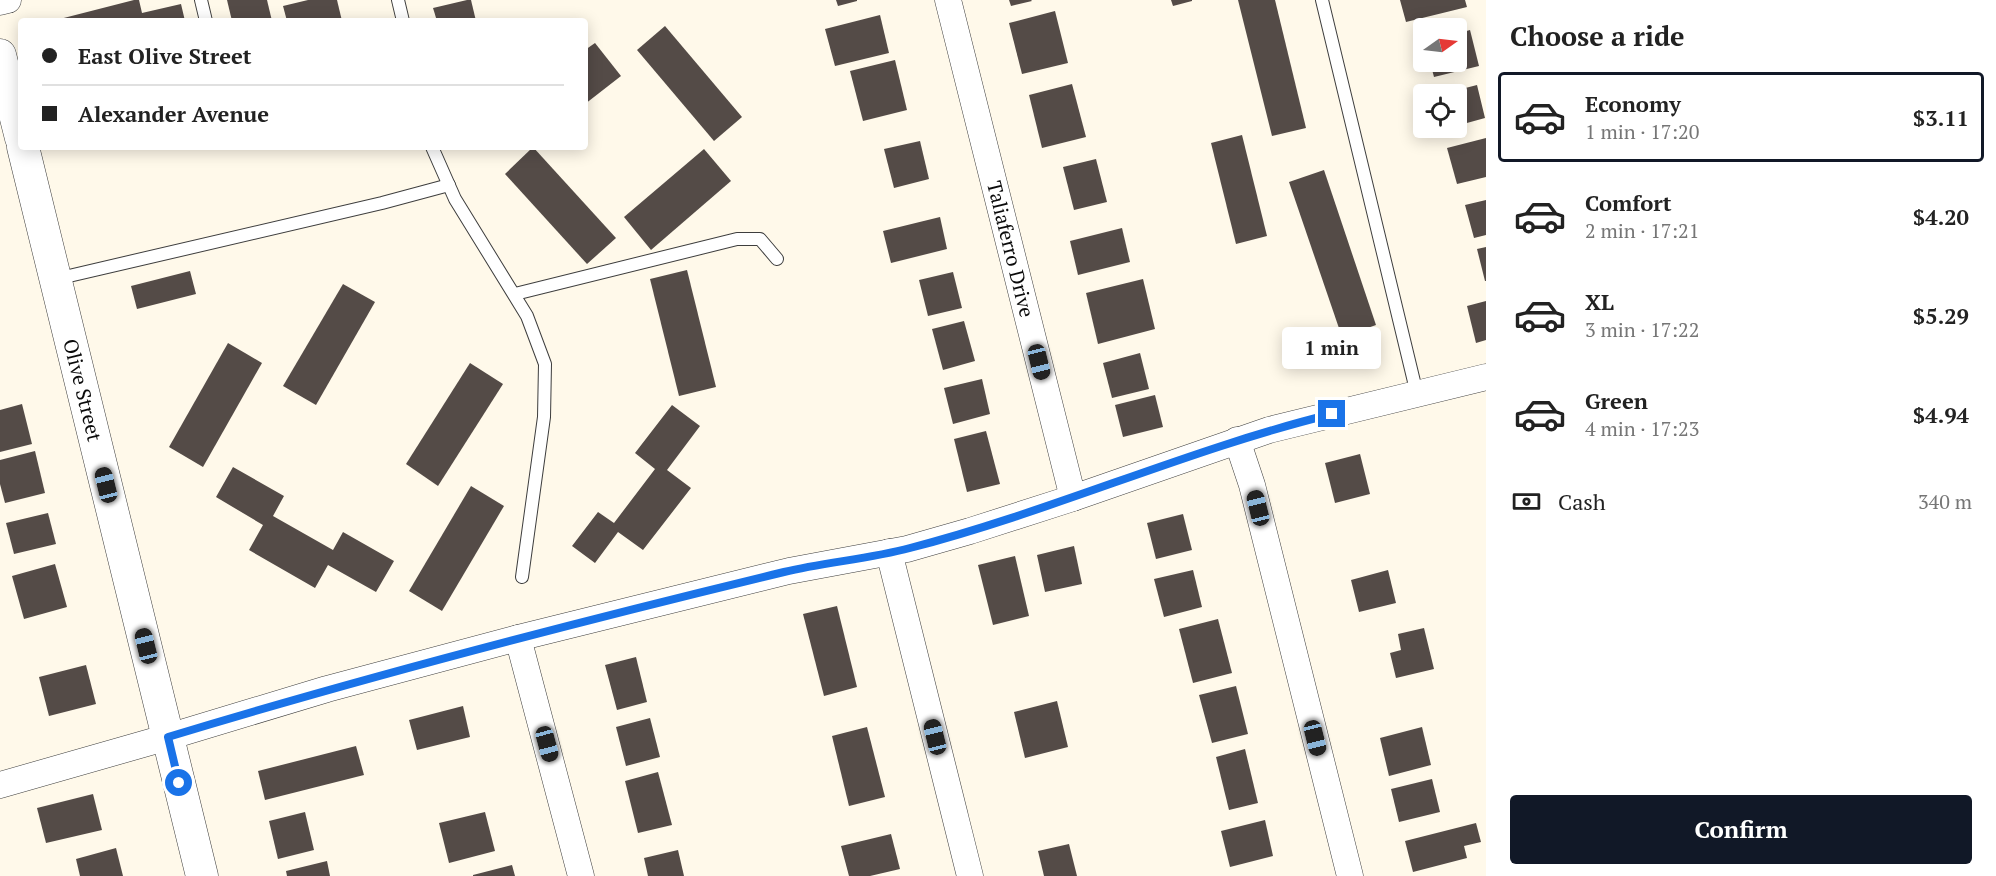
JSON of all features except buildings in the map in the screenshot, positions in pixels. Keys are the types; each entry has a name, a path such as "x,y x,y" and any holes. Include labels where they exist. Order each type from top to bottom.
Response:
{"street":[{"path":"0,2 9,0"},
{"name":"Taliaferro Drive","path":"948,0 1072,498"},
{"path":"0,55 18,126"},
{"name":"Olive Street","path":"24,150 202,876"},
{"path":"0,785 327,689 518,638 789,571 889,552 970,531 1269,430 1486,377"},
{"path":"1237,440 1255,497 1350,876"},
{"path":"889,552 970,876"},
{"path":"518,638 581,876"}],"lane":[{"path":"201,0 205,18"},
{"path":"398,0 402,18"},
{"path":"1322,0 1417,394"},
{"path":"433,150 455,199 527,316 544,364 544,417 522,577"},
{"path":"56,279 382,203 449,185"},
{"path":"515,294 737,239 760,239 777,259"}],"route":[{"path":"179,783 168,737 327,689 518,638 789,571 907,549 1052,504 1237,440 1332,414"}]}
